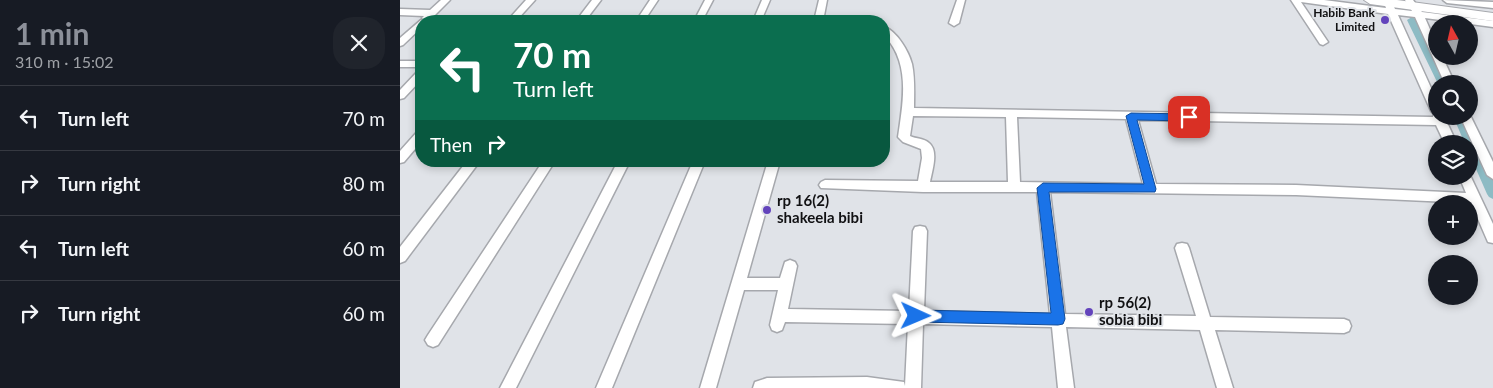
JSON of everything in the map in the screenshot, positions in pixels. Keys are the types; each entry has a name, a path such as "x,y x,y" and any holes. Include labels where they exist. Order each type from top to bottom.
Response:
{"highway":[{"path":"1370,0 1388,4 1493,10"},
{"path":"1415,5 1493,17"}],"street":[{"path":"400,12 432,13 446,0"},
{"path":"517,15 531,0"},
{"path":"585,15 597,0"},
{"path":"644,15 654,0"},
{"path":"701,15 709,0"},
{"path":"760,15 766,0"},
{"path":"819,15 823,0"},
{"path":"954,23 961,0"},
{"path":"1295,0 1323,42"},
{"path":"1304,0 1388,4 1428,94"},
{"path":"1447,0 1493,5"},
{"path":"1415,5 1493,24"},
{"path":"1415,5 1428,35"},
{"path":"400,43 415,30"},
{"path":"890,36 897,43 907,64 910,112 906,122 904,137 908,140 924,144 928,152 923,186"},
{"path":"400,64 415,64"},
{"path":"400,96 415,80"},
{"path":"910,112 1131,116 1428,116"},
{"path":"1011,114 1014,187"},
{"path":"1131,116 1151,189"},
{"path":"1469,125 1493,175"},
{"path":"400,140 415,138"},
{"path":"400,159 415,143"},
{"path":"400,257 469,167"},
{"path":"434,340 546,167"},
{"path":"508,388 621,167"},
{"path":"604,388 696,167"},
{"path":"708,388 772,167"},
{"path":"825,185 1296,190 1428,196"},
{"path":"1043,188 1066,388"},
{"path":"1478,205 1493,238"},
{"path":"913,388 920,231"},
{"path":"1182,248 1226,388"},
{"path":"790,266 778,320 916,316 1344,326"},
{"path":"738,284 786,284"},
{"path":"760,388 767,386 857,385 898,388"}],"waterway":[{"path":"1412,20 1439,75"},
{"path":"1462,125 1493,194"}],"place":[{"name":"Habib Bank Limited","path":"1385,20"},
{"name":"rp 16(2) shakeela bibi","path":"767,210"},
{"name":"rp 56(2) sobia bibi","path":"1089,312"}],"route":[{"path":"916,316 1058,319 1043,188 1151,189 1131,116 1189,117"}]}
